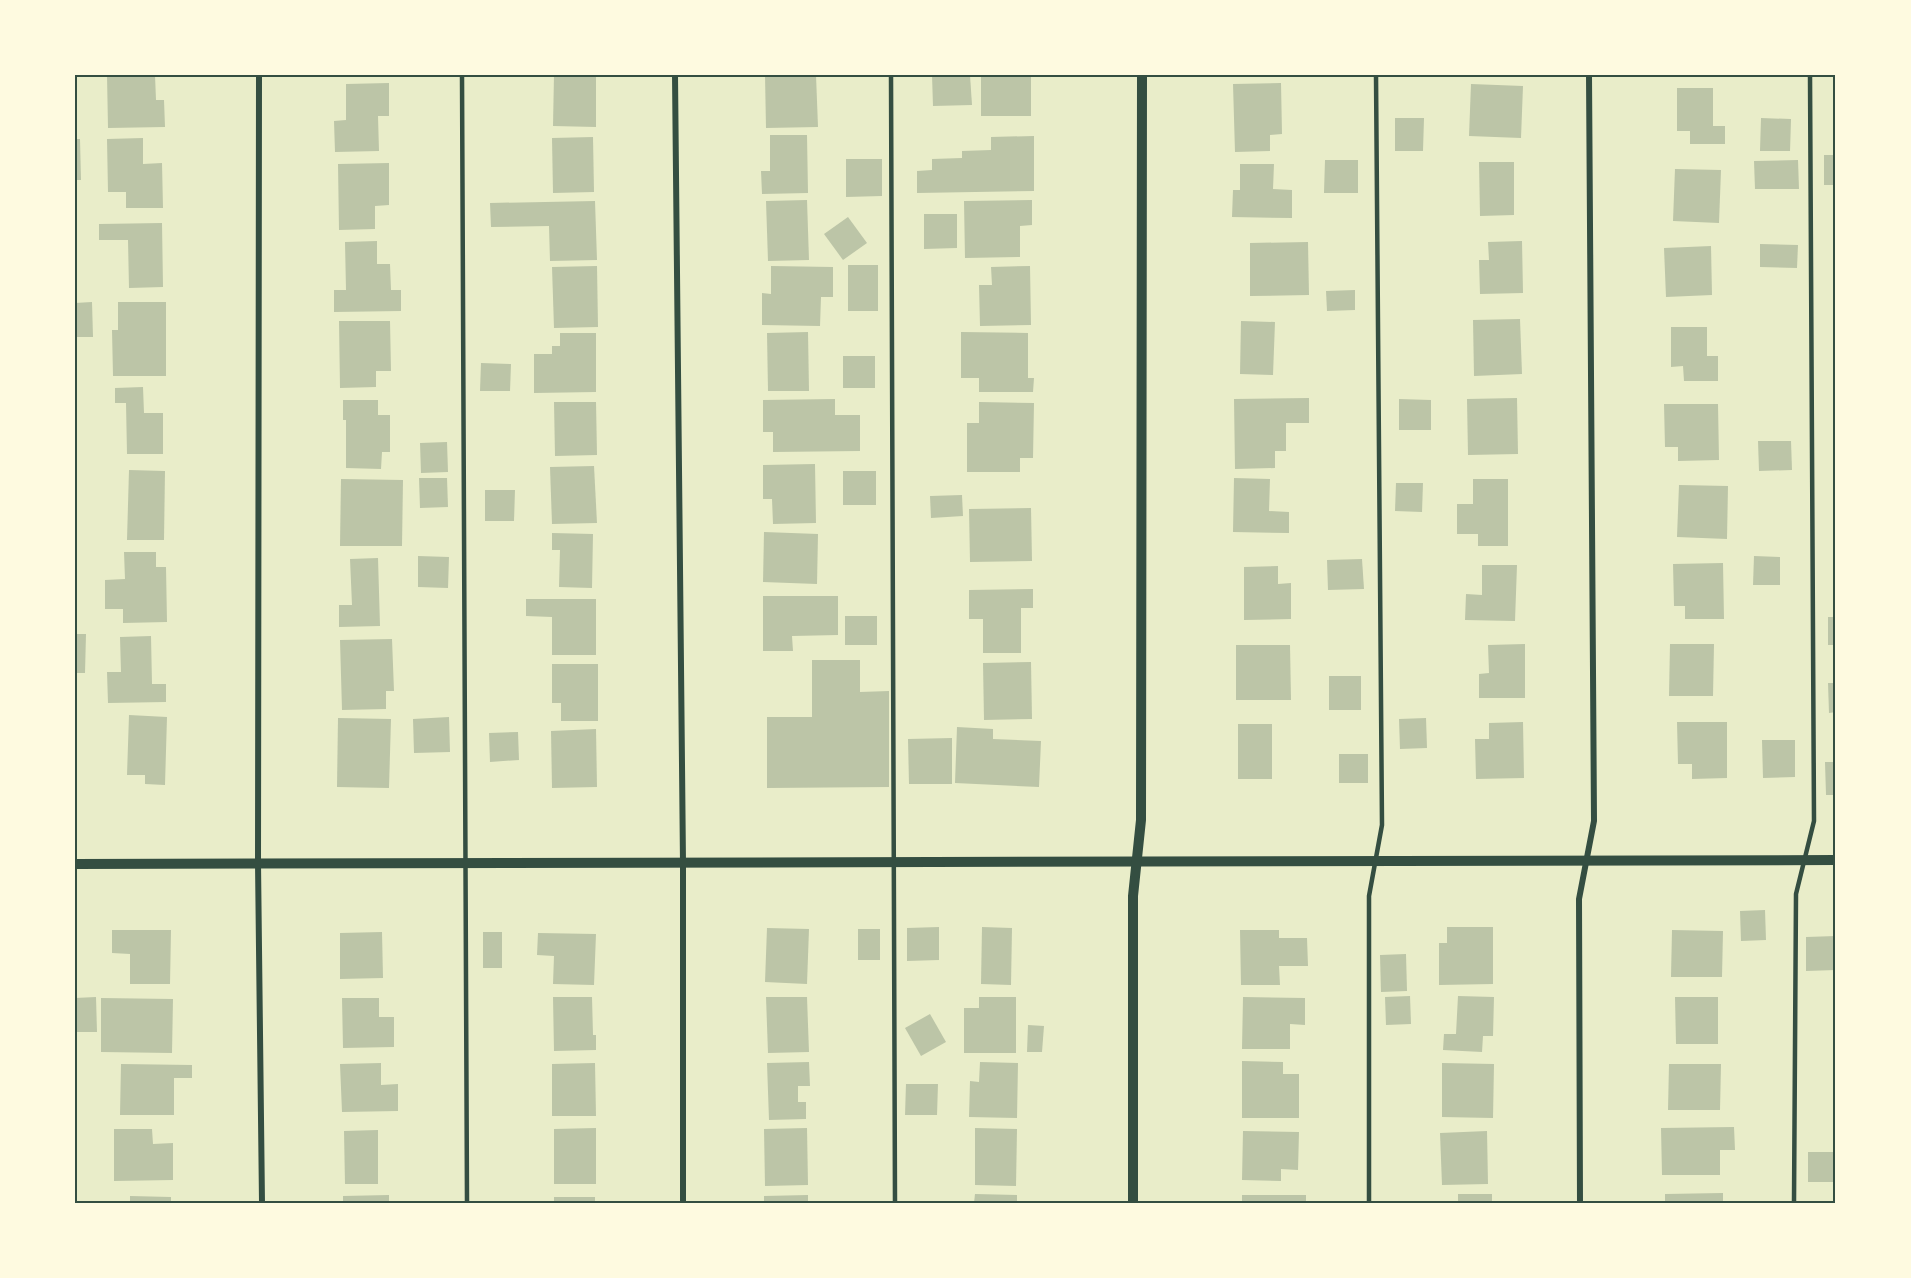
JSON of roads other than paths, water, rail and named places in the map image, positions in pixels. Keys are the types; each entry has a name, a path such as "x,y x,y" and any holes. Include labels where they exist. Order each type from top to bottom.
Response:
{"street":[{"path":"259,75 258,863 262,1203"},
{"path":"675,75 683,863 683,1203"},
{"path":"1133,1203 1133,896 1141,820 1142,75"},
{"path":"1580,1203 1578,899 1594,821 1589,75"},
{"path":"75,864 1836,860"}],"lane":[{"path":"462,75 467,1203"},
{"path":"891,75 895,1203"},
{"path":"1369,1203 1369,897 1382,825 1376,75"},
{"path":"1794,1203 1796,894 1814,821 1810,75"}]}
